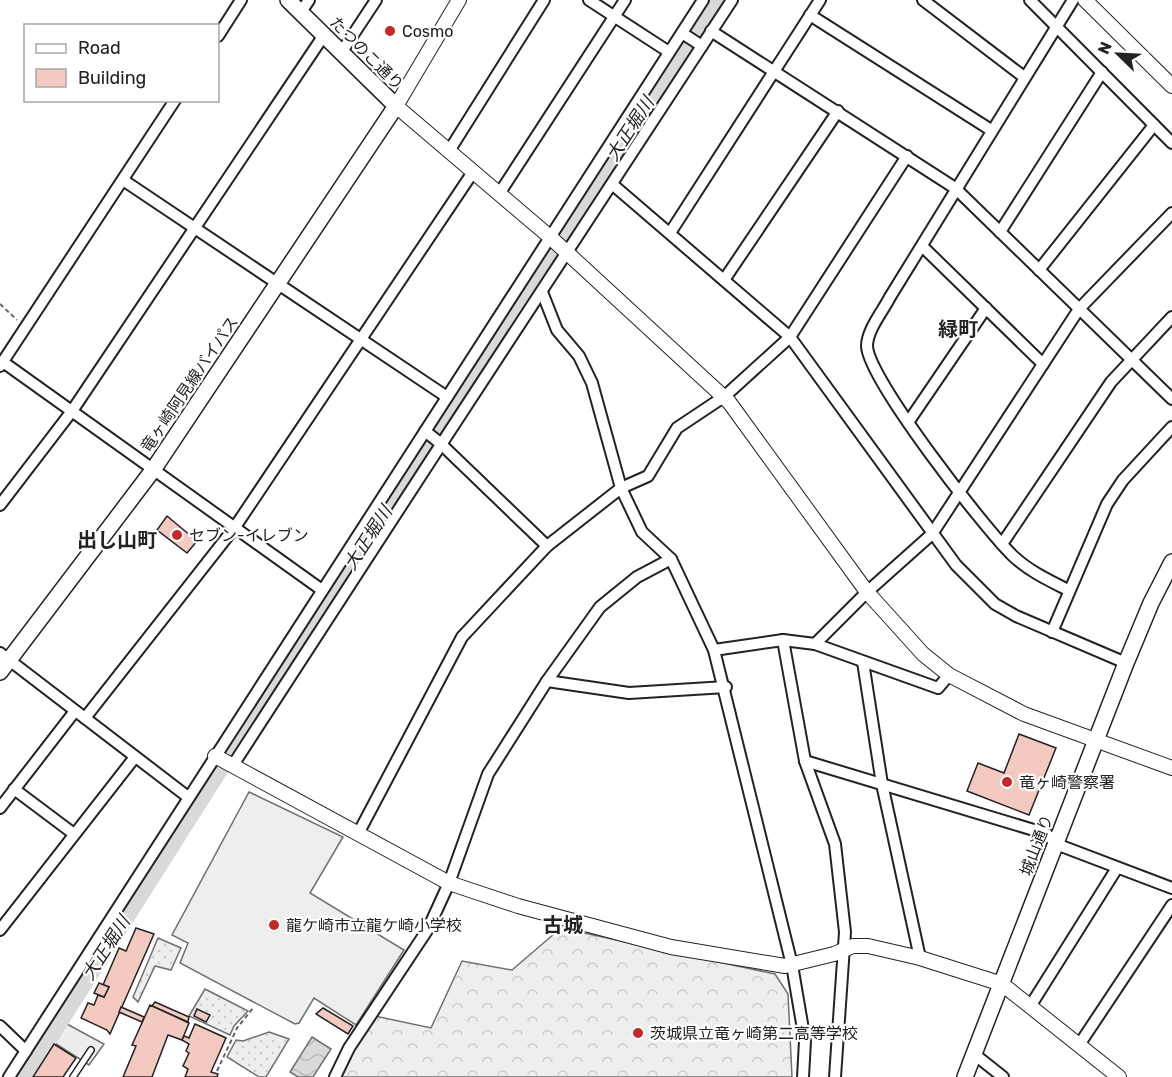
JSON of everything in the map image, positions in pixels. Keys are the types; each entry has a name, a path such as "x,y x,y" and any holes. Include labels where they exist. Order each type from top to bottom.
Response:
{"main road":[{"name":"たつのこ通り","path":"288,0 305,6 324,35 396,106"},
{"name":"竜ヶ崎阿見線バイパス","path":"3,662 153,470 396,106"},
{"name":"城山通り","path":"965,1077 1126,663 1151,603 1172,562"}],"street":[{"path":"219,34 241,0"},
{"path":"341,53 376,0"},
{"path":"459,0 396,106 550,237 724,397 867,592 923,654 949,675 1024,714 1172,768"},
{"path":"449,152 544,0"},
{"path":"589,0 669,52"},
{"path":"499,194 625,0"},
{"path":"9,1077 703,0"},
{"path":"233,765 439,442 542,292 551,274 568,254 700,45 732,0"},
{"path":"670,233 820,0"},
{"path":"923,0 1024,77"},
{"path":"1030,0 1172,143"},
{"path":"1068,590 1036,574 1014,557 959,492 875,370 867,346 870,333 955,188 1073,0"},
{"path":"1085,0 1172,86"},
{"path":"810,15 991,130"},
{"path":"711,31 955,188 1172,399"},
{"path":"683,34 700,45"},
{"path":"0,505 72,411 324,35"},
{"path":"1000,232 1102,72"},
{"path":"174,102 1,364 72,411 322,590"},
{"path":"724,280 838,111"},
{"path":"1039,270 1154,125"},
{"path":"359,832 462,637 547,546 621,488 648,476 677,428 724,397 790,337 906,156"},
{"path":"85,718 235,527 473,172"},
{"path":"123,180 447,397"},
{"path":"612,184 790,337 901,487 932,534 956,565 995,604 1052,632 1126,663"},
{"path":"814,644 867,592 932,534 1079,309 1172,213"},
{"path":"921,246 1043,364"},
{"path":"535,261 551,274"},
{"path":"542,292 557,330 579,356 592,383 621,488 642,532 671,558 714,650 726,687 792,964 805,1041 803,1077"},
{"path":"909,421 986,308"},
{"path":"1002,544 1111,382 1172,317"},
{"path":"1052,632 1068,590 1107,504 1123,480 1172,427"},
{"path":"426,433 439,442 547,546"},
{"path":"335,1077 349,1048 428,929 449,883 488,774 547,681 600,607 637,577 671,558"},
{"path":"714,650 783,640 814,644 938,688 949,675"},
{"path":"783,640 805,761 835,844 845,932 835,1077"},
{"path":"3,662 85,718 188,797"},
{"path":"863,662 882,784 920,958"},
{"path":"547,681 629,693 726,687"},
{"path":"0,808 75,711"},
{"path":"215,756 359,832 449,883 518,906 671,947 785,966 853,946 868,946 920,958 1002,984 1119,1077"},
{"path":"0,930 135,757"},
{"path":"805,761 1047,834 1056,844 1172,888"},
{"path":"14,789 74,834"},
{"path":"1030,1005 1117,868"},
{"path":"1079,1045 1172,905"},
{"path":"0,1026 26,1051"},
{"path":"974,1054 1003,1077"}],"lane":[{"path":"73,1077 91,1050"}],"path":[{"path":"0,304 26,328"},
{"path":"217,1071 237,1028 253,1008"}],"green space":[{"path":"249,792 343,837 310,893 404,950 356,1025 314,998 299,1023 295,1024 180,963 188,943 172,935"},
{"name":"茨城県立竜ヶ崎第二高等学校","path":"561,928 775,974 788,994 792,1077 339,1077 354,1045 375,1016 431,1028 462,961 512,970"},
{"path":"158,938 181,948 171,970 155,966 138,1002 133,997"},
{"path":"205,989 248,1011 234,1026 230,1035 189,1016"},
{"path":"269,1032 289,1039 266,1077 259,1077 227,1057 236,1040 243,1041"}],"shaded area":[{"path":"65,1023 104,1044 89,1065 53,1042"}],"water":[{"path":"312,1037 331,1049 313,1077 298,1077 290,1072"}],"building":[{"name":"セブン-イレブン","path":"167,516 197,541 187,553 157,530"},
{"name":"竜ヶ崎警察署","path":"1019,734 1056,748 1029,815 967,791 978,763 1004,773"},
{"path":"136,928 154,934 110,1034 107,1030 81,1018 88,1003 94,1005 98,995 104,997 109,987 103,985 119,948 126,951"},
{"path":"99,983 109,987 104,997 94,993"},
{"path":"155,1002 189,1017 188,1022 152,1006"},
{"path":"150,1005 189,1023 182,1040 168,1035 152,1077 123,1077 136,1046 132,1045"},
{"path":"121,1007 144,1017 142,1022 119,1012"},
{"path":"323,1008 353,1026 348,1034 316,1014"},
{"path":"197,1009 210,1015 206,1022 194,1016"},
{"path":"195,1024 226,1038 211,1072 218,1074 217,1077 185,1077 188,1069 183,1066 189,1053 186,1051 189,1044 182,1040 184,1036 189,1038"},
{"path":"54,1044 76,1058 63,1077 33,1077"}],"waterway":[{"name":"大正堀川","path":"23,1077 283,667 713,0"}],"place":[{"name":"Cosmo","path":"390,31"},
{"name":"セブン-イレブン","path":"177,535"},
{"name":"竜ヶ崎警察署","path":"1007,782"},
{"name":"龍ケ崎市立龍ケ崎小学校","path":"274,925"},
{"name":"茨城県立竜ヶ崎第二高等学校","path":"638,1033"}],"district":[{"name":"緑町","path":"958,329"},
{"name":"出し山町","path":"117,540"},
{"name":"古城","path":"563,925"}]}
